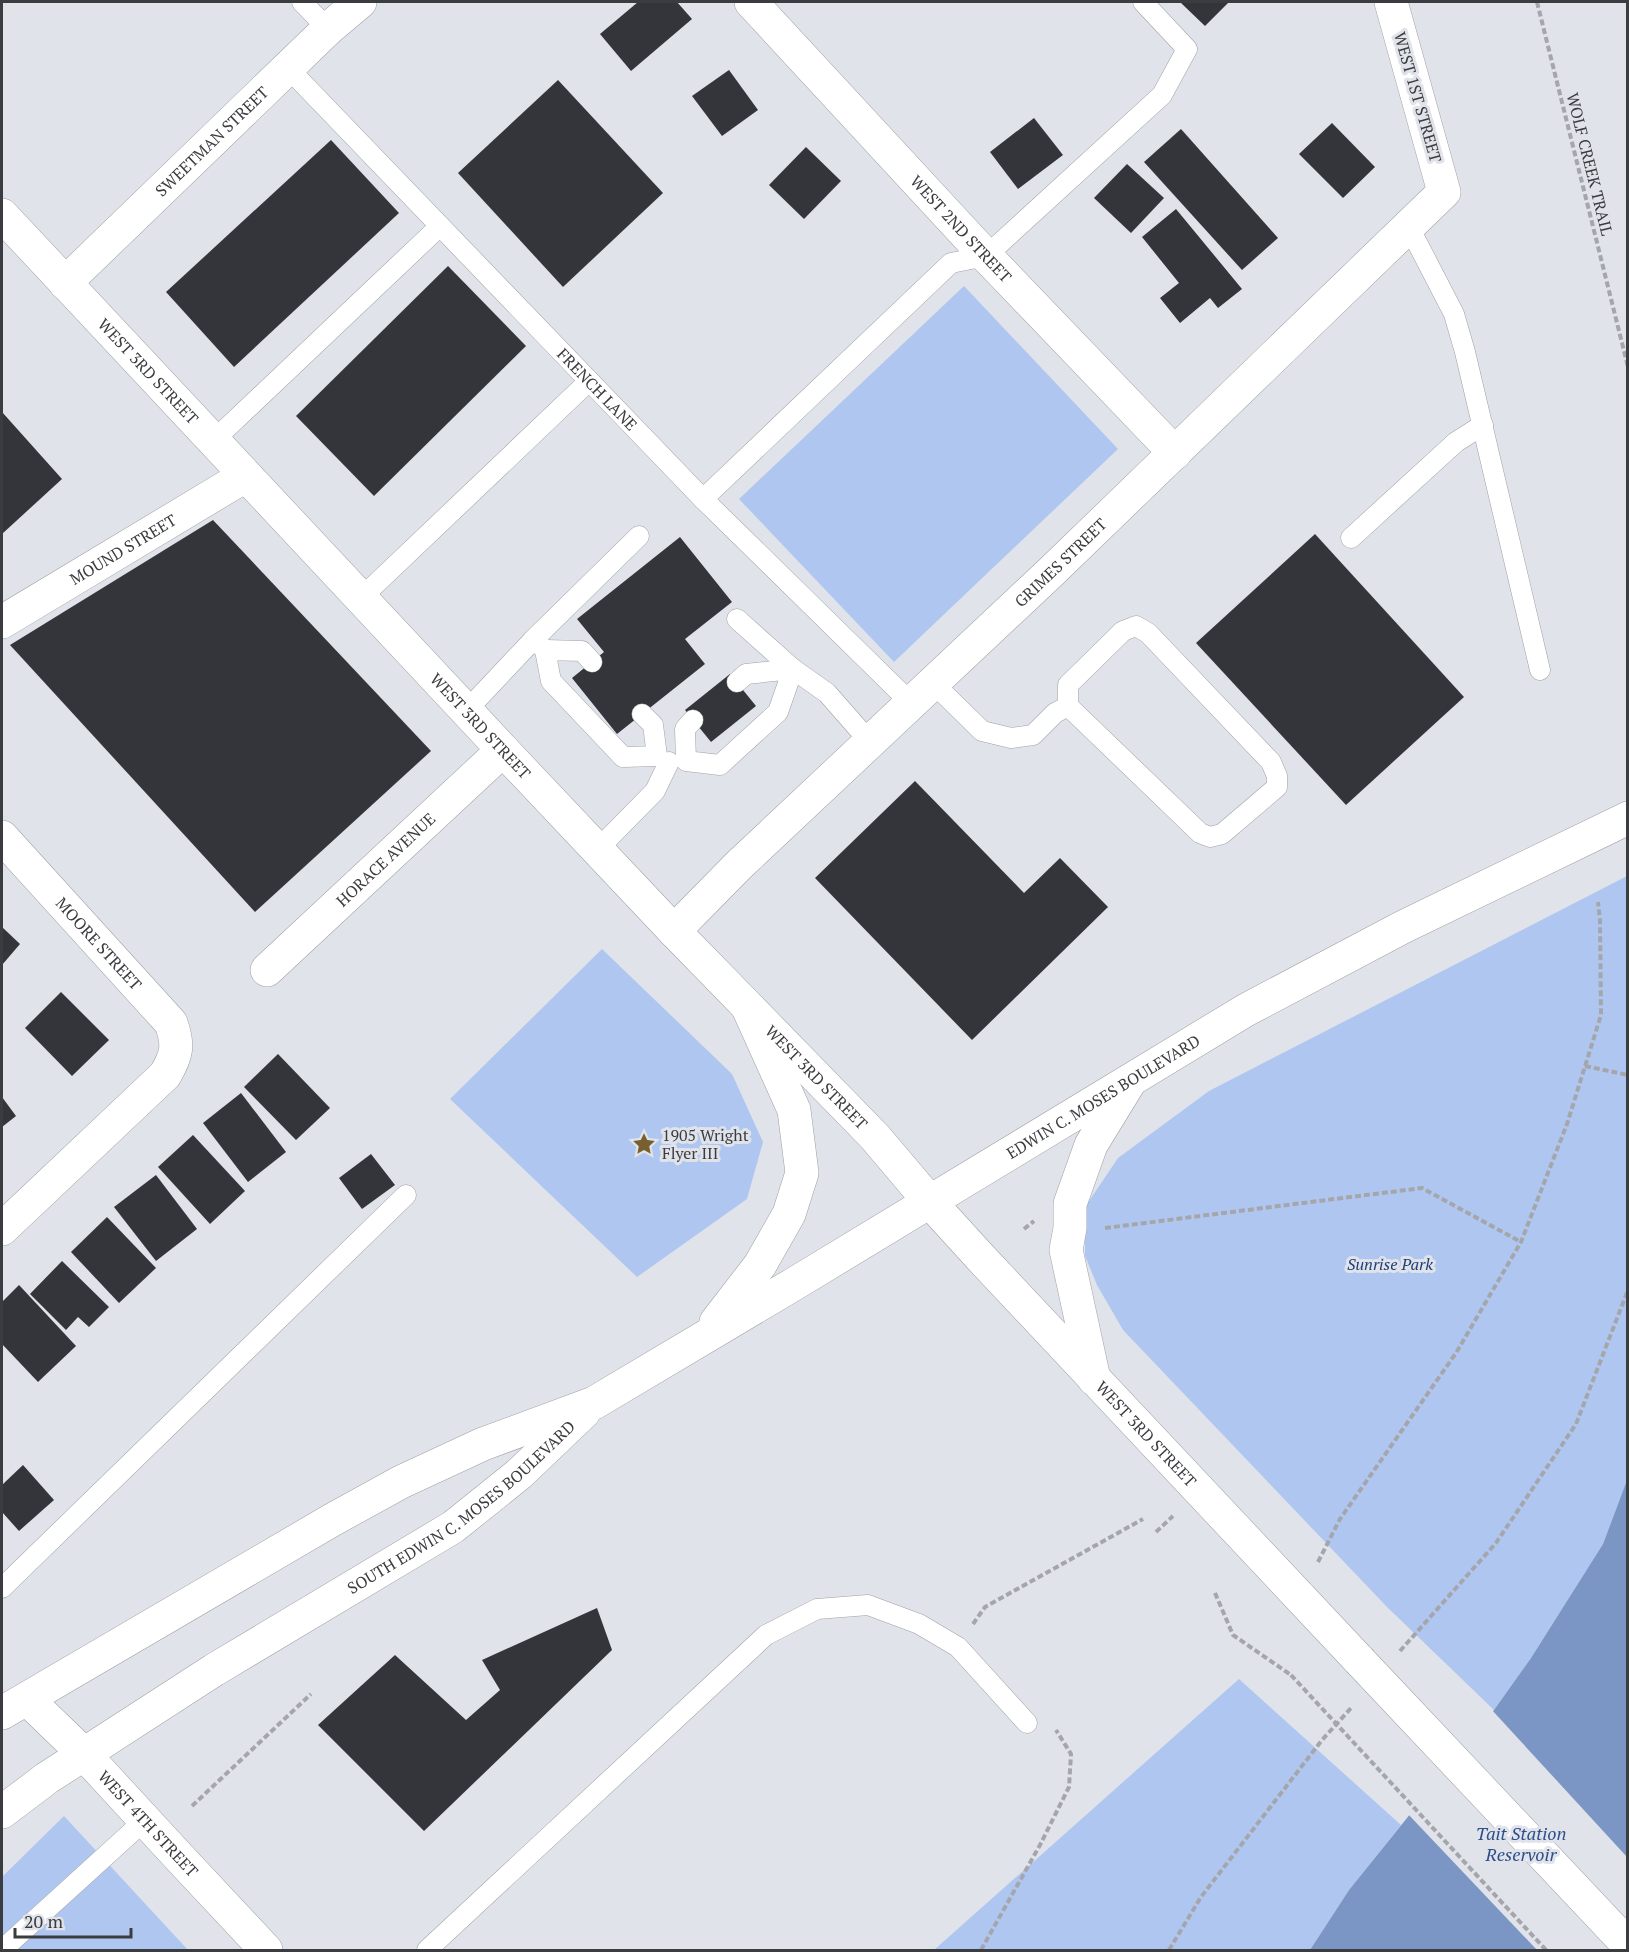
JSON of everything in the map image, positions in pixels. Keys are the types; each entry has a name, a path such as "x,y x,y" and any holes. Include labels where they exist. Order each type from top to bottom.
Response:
{"main road":[{"name":"SWEETMAN STREET","path":"65,283 328,29 360,2"},
{"name":"WEST 2ND STREET","path":"751,2 986,255 1175,453"},
{"name":"WEST 1ST STREET","path":"1391,2 1444,192"},
{"name":"GRIMES STREET","path":"674,930 739,865 1175,453 1444,192"},
{"name":"WEST 3RD STREET","path":"2,215 503,750 875,1137 930,1202 1094,1379 1628,1945"},
{"name":"MOUND STREET","path":"2,622 245,476"},
{"name":"HORACE AVENUE","path":"267,970 503,750"},
{"name":"EDWIN C. MOSES BOULEVARD","path":"594,1403 1246,1010 1403,927 1628,818"},
{"name":"MOORE STREET","path":"2,1229 165,1075 175,1058 177,1038 171,1023 6,852"},
{"path":"704,1338 760,1265 789,1214 801,1173 794,1110 747,1005"},
{"path":"1094,1379 1066,1250 1070,1228 1070,1204 1091,1144 1131,1079"},
{"name":"SOUTH EDWIN C. MOSES BOULEVARD","path":"14,1706 322,1526 402,1482 483,1444 594,1403"},
{"name":"SOUTH EDWIN C. MOSES BOULEVARD","path":"2,1812 47,1778 214,1670 453,1527 519,1474 594,1403"},
{"name":"WEST 4TH STREET","path":"14,1706 84,1754 266,1950"}],"lane":[{"path":"302,2 328,29"},
{"path":"703,499 951,263 986,255 1162,95 1187,49 1143,2"},
{"name":"FRENCH LANE","path":"288,68 703,499 922,693 982,731 1011,738 1033,735 1055,713 1068,706"},
{"path":"213,441 440,226"},
{"path":"1409,227 1454,314 1483,425 1540,670"},
{"path":"361,598 589,381"},
{"path":"1351,538 1456,442 1483,425"},
{"path":"466,710 539,645 639,536"},
{"path":"737,619 793,669 827,693 870,742"},
{"path":"1136,626 1148,633 1271,762 1277,776 1277,787 1222,834 1210,837 1200,833 1068,706 1068,685 1123,631 1136,626"},
{"path":"539,645 582,651 592,662"},
{"path":"539,645 551,681 623,757 720,765 778,712 793,669"},
{"path":"737,682 746,674 793,669"},
{"path":"642,714 653,725 671,760"},
{"path":"598,849 655,791 685,729 693,720"},
{"path":"2,1588 406,1195"},
{"path":"427,1950 766,1635 817,1609 868,1605 919,1624 958,1647 1027,1723"},
{"path":"2,1950 145,1820"}],"path":[{"name":"WOLF CREEK TRAIL","path":"1537,2 1628,367"},
{"path":"1300,1598 1340,1519 1456,1353 1521,1242 1567,1124 1601,1016 1598,902"},
{"path":"1585,1066 1628,1075"},
{"path":"1103,1228 1422,1188 1521,1242"},
{"path":"1394,1659 1496,1542 1576,1424 1628,1290"},
{"path":"958,1647 985,1607 1143,1519"},
{"path":"1215,1593 1233,1635 1291,1675 1546,1950"},
{"path":"192,1806 311,1694"},
{"path":"1169,1950 1200,1897 1322,1740 1354,1704"},
{"path":"981,1950 1040,1845 1069,1787 1071,1754 1055,1728 1027,1723"}],"green space":[{"path":"964,286 1118,449 894,662 739,499"},
{"name":"Sunrise Park","path":"1627,876 1627,1480 1603,1544 1531,1658 1494,1710 1387,1607 1123,1330 1097,1285 1085,1256 1085,1207 1118,1158 1209,1091"},
{"path":"602,949 732,1074 763,1142 747,1199 637,1277 450,1099"},
{"path":"1239,1679 1401,1825 1349,1890 1310,1950 934,1950"},
{"path":"64,1816 188,1950 2,1950 2,1877"}],"water":[{"name":"Tait Station Reservoir","path":"1627,1480 1627,1950 1310,1950 1349,1890 1494,1710 1531,1658 1603,1544"}],"pier":[{"path":"1491,1709 1627,1857 1627,1950 1537,1950 1407,1813"}],"building":[{"path":"638,2 677,2 692,19 631,71 600,34"},
{"path":"1180,2 1229,2 1205,26"},
{"path":"729,70 758,110 722,136 692,96"},
{"path":"558,80 663,193 563,287 458,173"},
{"path":"1034,118 1063,155 1018,189 990,152"},
{"path":"1332,123 1375,167 1343,198 1299,154"},
{"path":"1181,129 1278,238 1242,270 1144,162"},
{"path":"331,140 399,213 234,367 166,292"},
{"path":"806,147 841,181 804,219 769,185"},
{"path":"1127,164 1164,198 1131,233 1094,198"},
{"path":"1176,209 1242,289 1218,308 1210,298 1180,323 1160,298 1179,283 1142,237"},
{"path":"448,266 526,346 374,496 296,416"},
{"path":"2,412 62,479 2,534"},
{"path":"213,520 431,751 255,912 10,645"},
{"path":"1315,534 1464,697 1346,805 1196,643"},
{"path":"680,537 732,602 685,639 705,664 617,734 572,678 604,652 577,619"},
{"path":"730,674 756,706 711,742 685,710"},
{"path":"915,781 1024,893 1060,858 1108,907 972,1040 815,878"},
{"path":"2,927 20,944 2,965"},
{"path":"61,992 109,1040 72,1076 25,1028"},
{"path":"278,1054 330,1108 296,1140 244,1087"},
{"path":"241,1093 286,1152 248,1182 203,1123"},
{"path":"2,1097 16,1116 2,1127"},
{"path":"193,1135 245,1191 210,1224 158,1167"},
{"path":"371,1154 395,1185 362,1209 339,1178"},
{"path":"156,1175 197,1229 156,1261 114,1207"},
{"path":"107,1217 156,1268 119,1303 71,1252"},
{"path":"62,1261 109,1307 89,1327 78,1317 66,1330 30,1294"},
{"path":"19,1285 76,1346 38,1382 2,1344 2,1302"},
{"path":"23,1465 54,1500 19,1531 2,1512 2,1485"},
{"path":"597,1608 612,1650 424,1831 318,1725 395,1655 466,1720 500,1690 482,1660"}],"place":[{"name":"1905 Wright Flyer III","path":"644,1144"}]}
